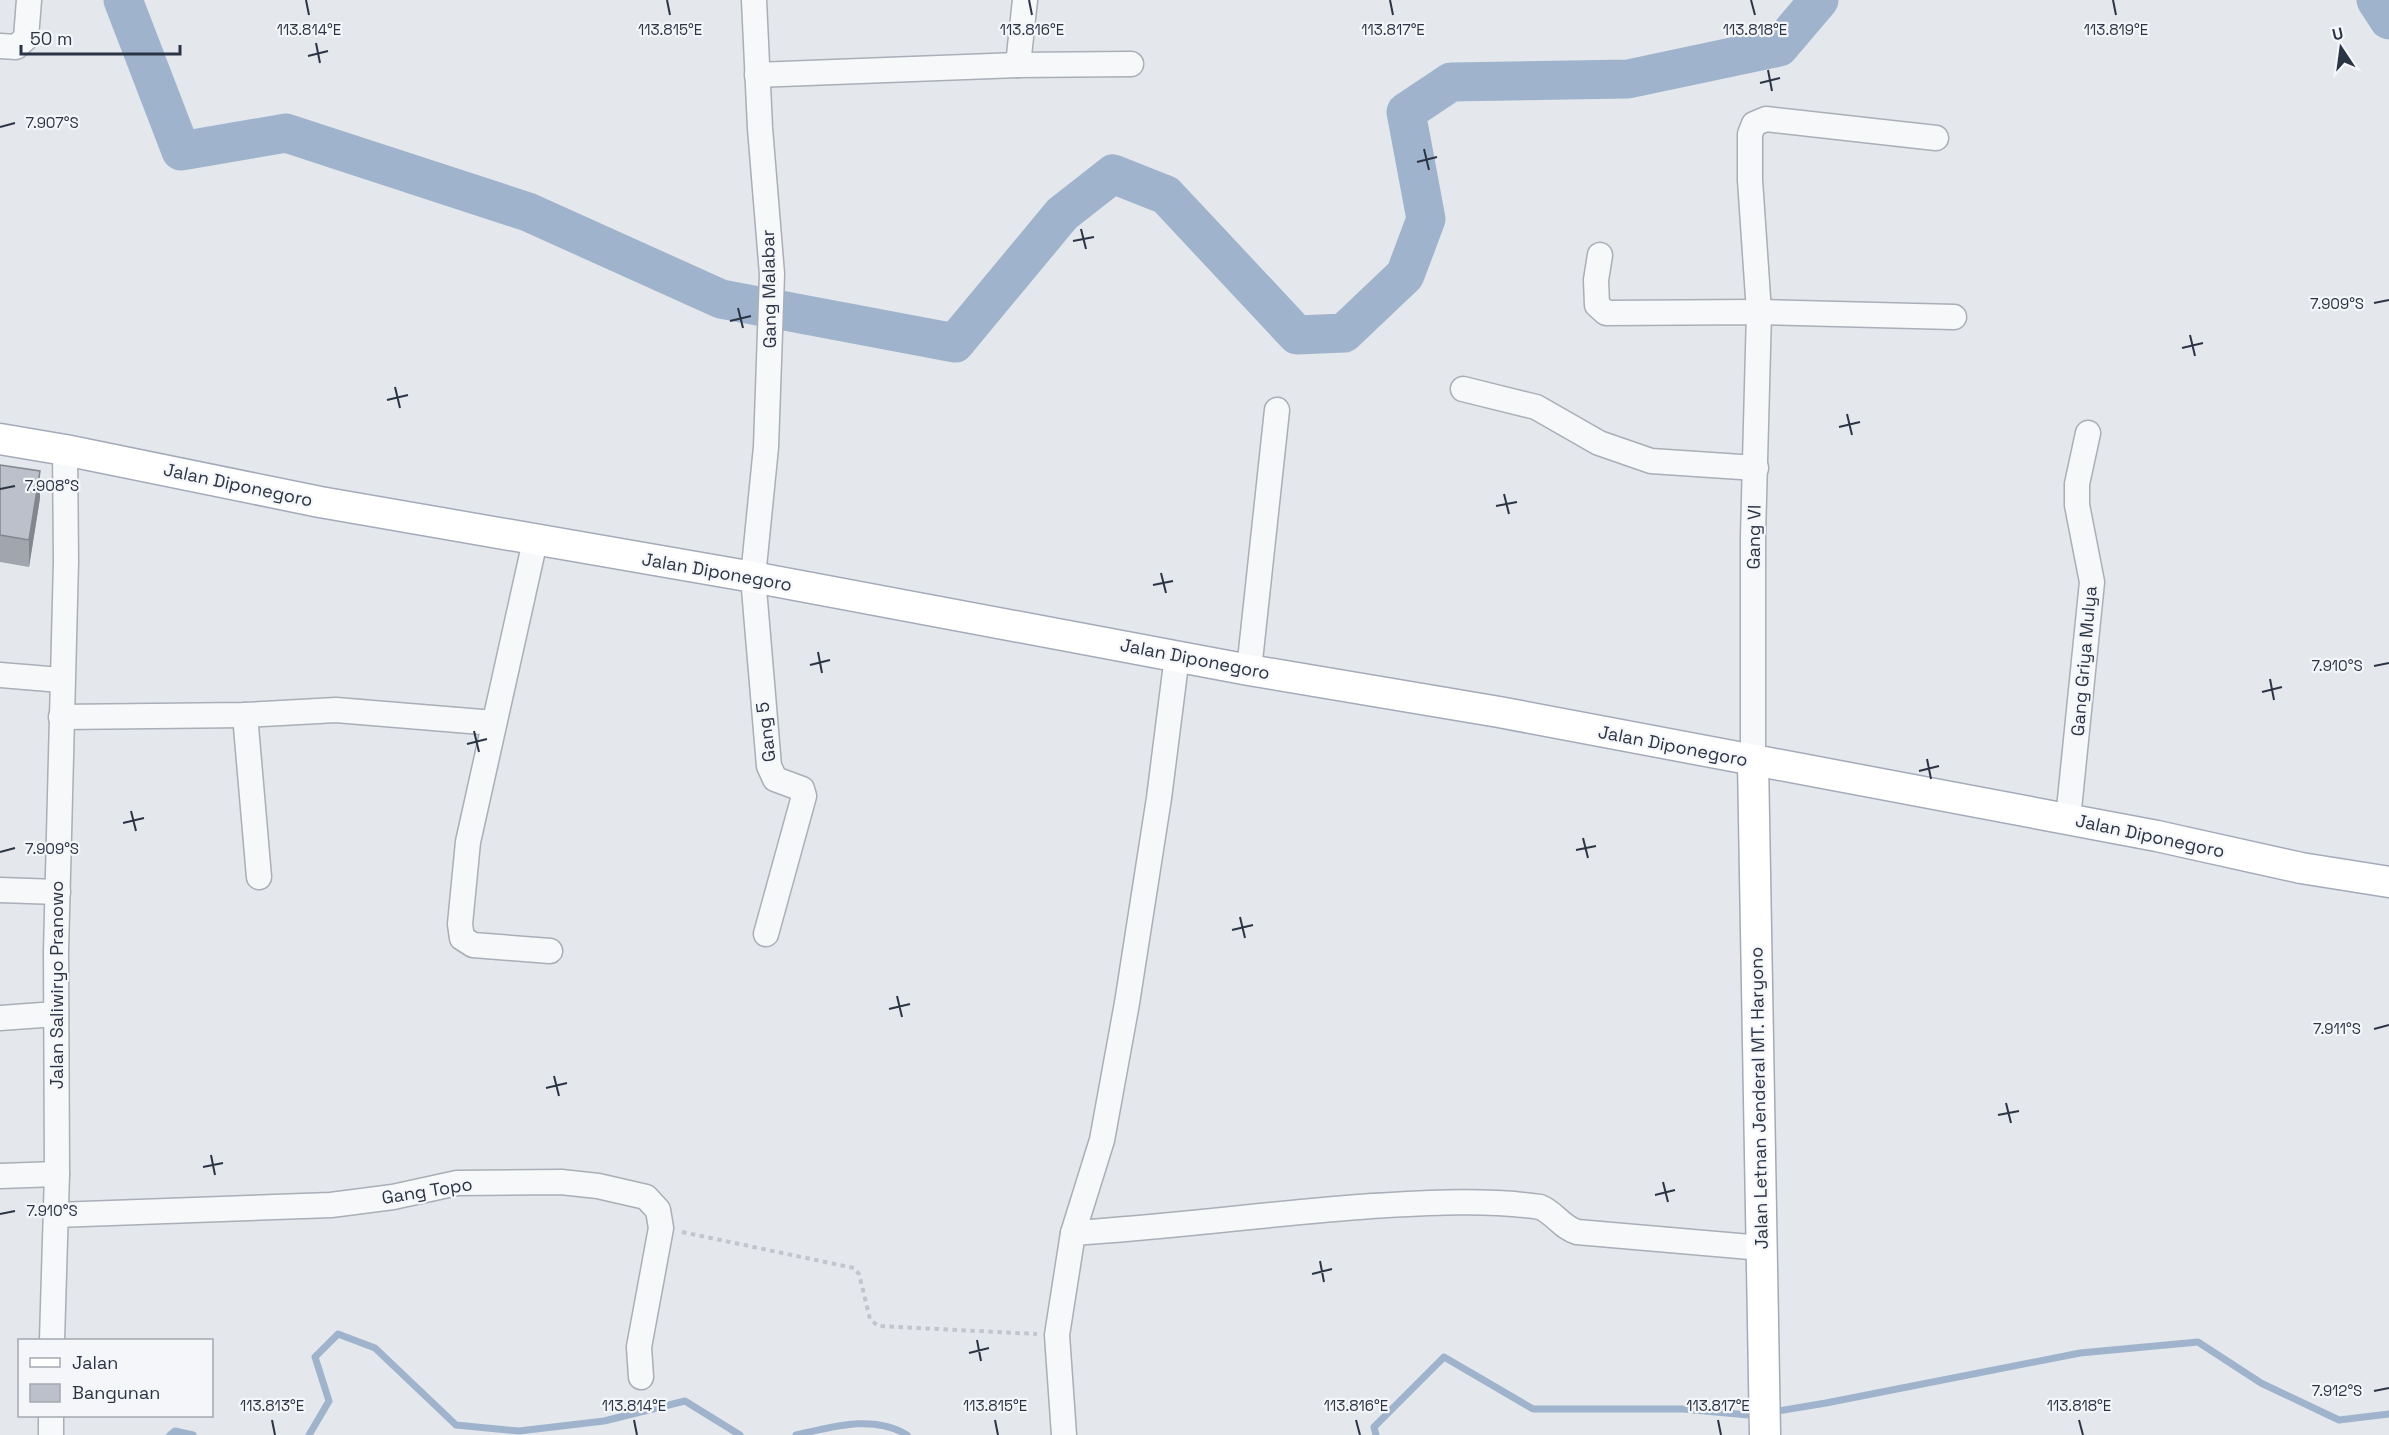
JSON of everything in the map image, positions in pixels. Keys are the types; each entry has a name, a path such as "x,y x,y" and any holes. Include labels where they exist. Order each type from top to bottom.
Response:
{"main road":[{"name":"Jalan Diponegoro","path":"0,439 320,502 753,577 1249,670 1499,711 2068,819 2301,868 2389,882"},
{"name":"Jalan Letnan Jenderal MT. Haryono","path":"1753,761 1762,1248 1762,1387 1765,1435"}],"street":[{"path":"0,46 16,47 26,38 29,0"},
{"name":"Gang Malabar","path":"753,577 766,447 772,274 757,75 754,0"},
{"path":"1018,65 1025,0"},
{"path":"757,75 1018,65 1131,64"},
{"name":"Gang VI","path":"1753,761 1753,536 1759,312 1750,180 1750,134 1754,124 1766,119 1936,138"},
{"path":"1600,255 1596,280 1597,304 1606,313 1759,312 1954,317"},
{"path":"1463,389 1536,407 1599,443 1651,461 1756,468"},
{"path":"1249,670 1277,410"},
{"name":"Gang Griya Mulya","path":"2068,819 2092,582 2077,505 2077,484 2088,433"},
{"name":"Jalan Saliwiryo Pranowo","path":"52,1339 57,1173 57,892 66,561 65,450"},
{"path":"535,541 468,842 460,924 462,938 473,945 550,951"},
{"name":"Gang 5","path":"753,577 769,766 775,779 802,789 804,795 766,934"},
{"path":"1064,1435 1057,1335 1073,1233 1101,1140 1127,1003 1159,798 1177,656"},
{"path":"0,675 62,680"},
{"path":"61,717 245,715 336,710 494,723"},
{"path":"245,715 260,877"},
{"path":"0,890 57,892"},
{"path":"0,1018 56,1014"},
{"path":"0,1176 57,1173"},
{"name":"Gang Topo","path":"56,1215 331,1205 393,1197 457,1183 561,1182 598,1186 646,1197 658,1210 661,1228"},
{"path":"1073,1233 1148,1229 1305,1211 1438,1202 1540,1207 1551,1211 1568,1230 1577,1232 1762,1248"},
{"path":"640,1377 639,1347 661,1228"},
{"path":"51,1417 51,1435"}],"path":[{"path":"661,1228 854,1268 859,1274 870,1319 878,1326 1057,1335"}],"building":[{"path":"0,465 40,471 29,540 0,535"}],"waterway":[{"path":"123,0 181,151 286,133 528,212 721,299 955,343 1062,214 1113,174 1166,195 1297,335 1344,333 1405,275 1426,219 1406,112 1451,82 1628,79 1779,47 1819,0"},
{"path":"2376,0 2389,20"},
{"path":"309,1435 329,1401 315,1357 338,1334 375,1348 456,1425 519,1431 604,1421 685,1401 740,1435"},
{"path":"1772,1412 2080,1353 2198,1342 2261,1383 2339,1420 2389,1414"},
{"path":"1376,1435 1374,1427 1444,1357 1533,1409 1683,1409 1758,1414"},
{"path":"796,1435 853,1424 881,1425 907,1435"},
{"path":"170,1435 175,1431 193,1435"}]}
